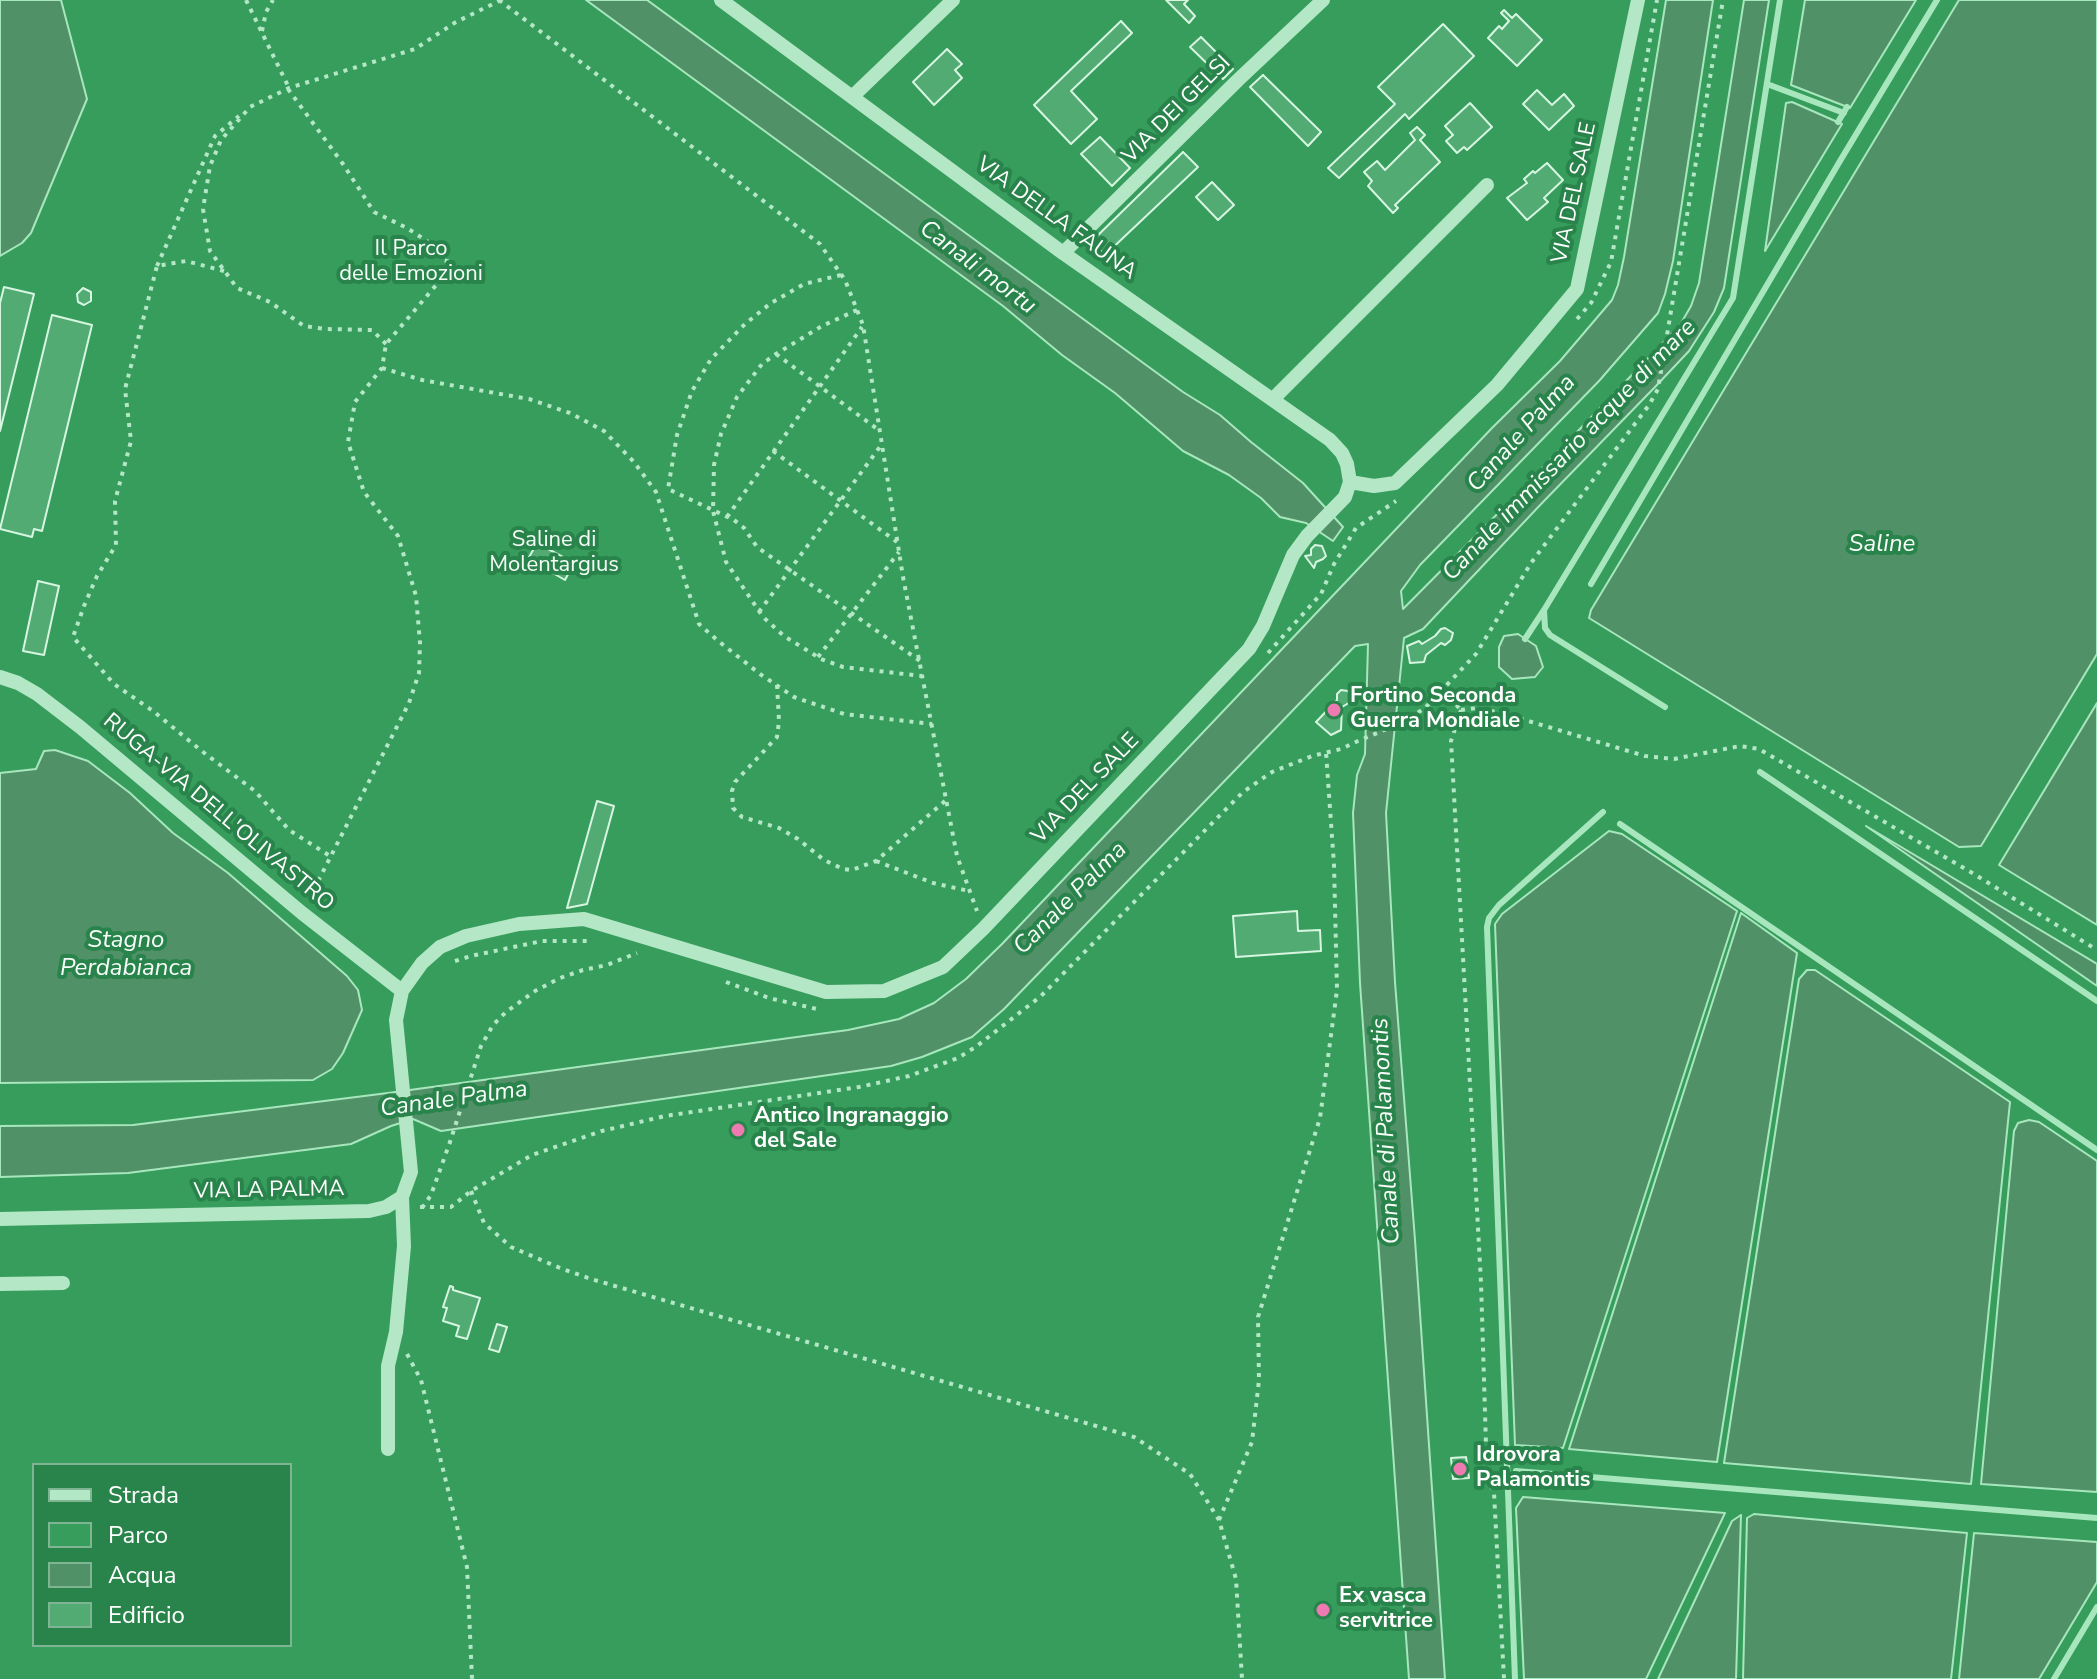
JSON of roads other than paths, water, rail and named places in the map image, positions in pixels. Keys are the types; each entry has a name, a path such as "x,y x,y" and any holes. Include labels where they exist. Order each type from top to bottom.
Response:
{"street":[{"name":"VIA DELLA FAUNA","path":"721,0 1063,253 1330,440 1342,453 1350,482"},
{"path":"853,96 953,0"},
{"name":"VIA DEI GELSI","path":"1063,253 1323,0"},
{"name":"VIA DEL SALE","path":"402,1197 411,1172 396,1020 402,991 422,963 440,947 466,936 519,924 584,919 826,992 884,991 943,967 983,929 1249,649 1263,626 1293,555 1345,497 1350,482 1374,486 1395,483 1497,385 1577,289 1638,0"},
{"path":"1273,399 1487,185"},
{"name":"RUGA-VIA DELL'OLIVASTRO","path":"0,677 37,694 80,727 302,913 402,991"},
{"path":"388,1449 388,1366 396,1332 404,1246 402,1197"},
{"name":"VIA LA PALMA","path":"0,1219 369,1211 386,1207 402,1197"},
{"path":"0,1284 63,1283"}],"water":[{"path":"0,0 61,0 87,99 31,233 22,243 0,256"},
{"name":"Canali mortu","path":"586,0 647,0 1183,392 1220,415 1303,483 1343,527 1333,541 1306,523 1280,517 1261,498 1229,475 1183,451 1115,393 1062,355 1003,306"},
{"path":"1666,0 1713,0 1673,261 1658,313 1599,381 1420,565 1401,591 1403,609 1680,325 1699,283 1744,0 1769,0 1724,288 1714,312 1689,351 1655,387 1423,629 1404,638 1386,813 1395,982 1445,1679 1409,1679 1360,983 1353,813 1357,775 1365,754 1368,644 1355,646 1004,1009 972,1037 922,1057 891,1066 441,1131 413,1119 351,1144 128,1173 0,1177 0,1126 133,1125 388,1093 848,1030 899,1019 934,1003 966,979 1002,944 1492,428 1560,361 1612,300 1624,257"},
{"path":"1805,0 1916,0 1850,108 1791,85"},
{"name":"Saline","path":"1959,0 2097,0 2097,654 1981,846 1959,847 1589,618"},
{"path":"1792,102 1842,124 1765,251 1786,103"},
{"path":"1518,634 1536,646 1543,667 1535,677 1512,679 1499,667 1499,647 1504,636"},
{"path":"2097,703 2097,925 1999,865"},
{"name":"Stagno Perdabianca","path":"55,750 88,761 130,793 173,833 228,873 347,976 358,990 362,1010 343,1053 332,1069 313,1080 0,1083 0,773 36,769 44,751"},
{"path":"1866,826 2097,964 2097,986"},
{"path":"1609,831 1622,834 1737,911 1563,1448 1515,1445 1495,924 1502,914"},
{"path":"1741,913 1797,953 1717,1462 1569,1449"},
{"path":"1807,970 1815,970 2010,1102 1971,1484 1724,1463 1799,979"},
{"path":"2029,1120 2039,1122 2097,1161 2097,1492 1981,1484 2014,1131 2018,1123"},
{"path":"1523,1497 1725,1513 1646,1679 1524,1679 1516,1508"},
{"path":"1754,1514 1967,1533 1951,1679 1743,1679 1747,1518"},
{"path":"1741,1515 1736,1679 1658,1679 1732,1521"},
{"path":"1974,1533 2097,1542 2097,1582 2039,1679 1959,1679"}],"waterway":[{"name":"Canale immissario acque di mare","path":"1665,707 1550,635 1545,628 1544,610 1733,298 1780,0"},
{"path":"1591,584 1937,0"},
{"path":"1767,84 1844,113"},
{"path":"1838,122 1847,107"},
{"path":"1525,639 1544,610"},
{"path":"1760,772 2097,1001"},
{"path":"1515,1679 1487,927 1489,918 1499,905 1603,812"},
{"path":"1620,824 2097,1150"},
{"path":"1516,1471 2097,1518"},
{"path":"2054,1679 2097,1607"}],"place":[{"name":"Fortino Seconda Guerra Mondiale","path":"1334,710"},
{"name":"Antico Ingranaggio del Sale","path":"738,1130"},
{"name":"Idrovora Palamontis","path":"1460,1469"},
{"name":"Ex vasca servitrice","path":"1323,1610"}],"park label":[{"name":"Il Parco delle Emozioni","path":"411,262"},
{"name":"Saline di Molentargius","path":"554,554"}],"water label":[{"name":"Canale Palma","path":"1522,434"},
{"name":"Canale Palma","path":"1071,899"},
{"name":"Canale Palma","path":"454,1100"},
{"name":"Canale di Palamontis","path":"1387,1131"}]}
